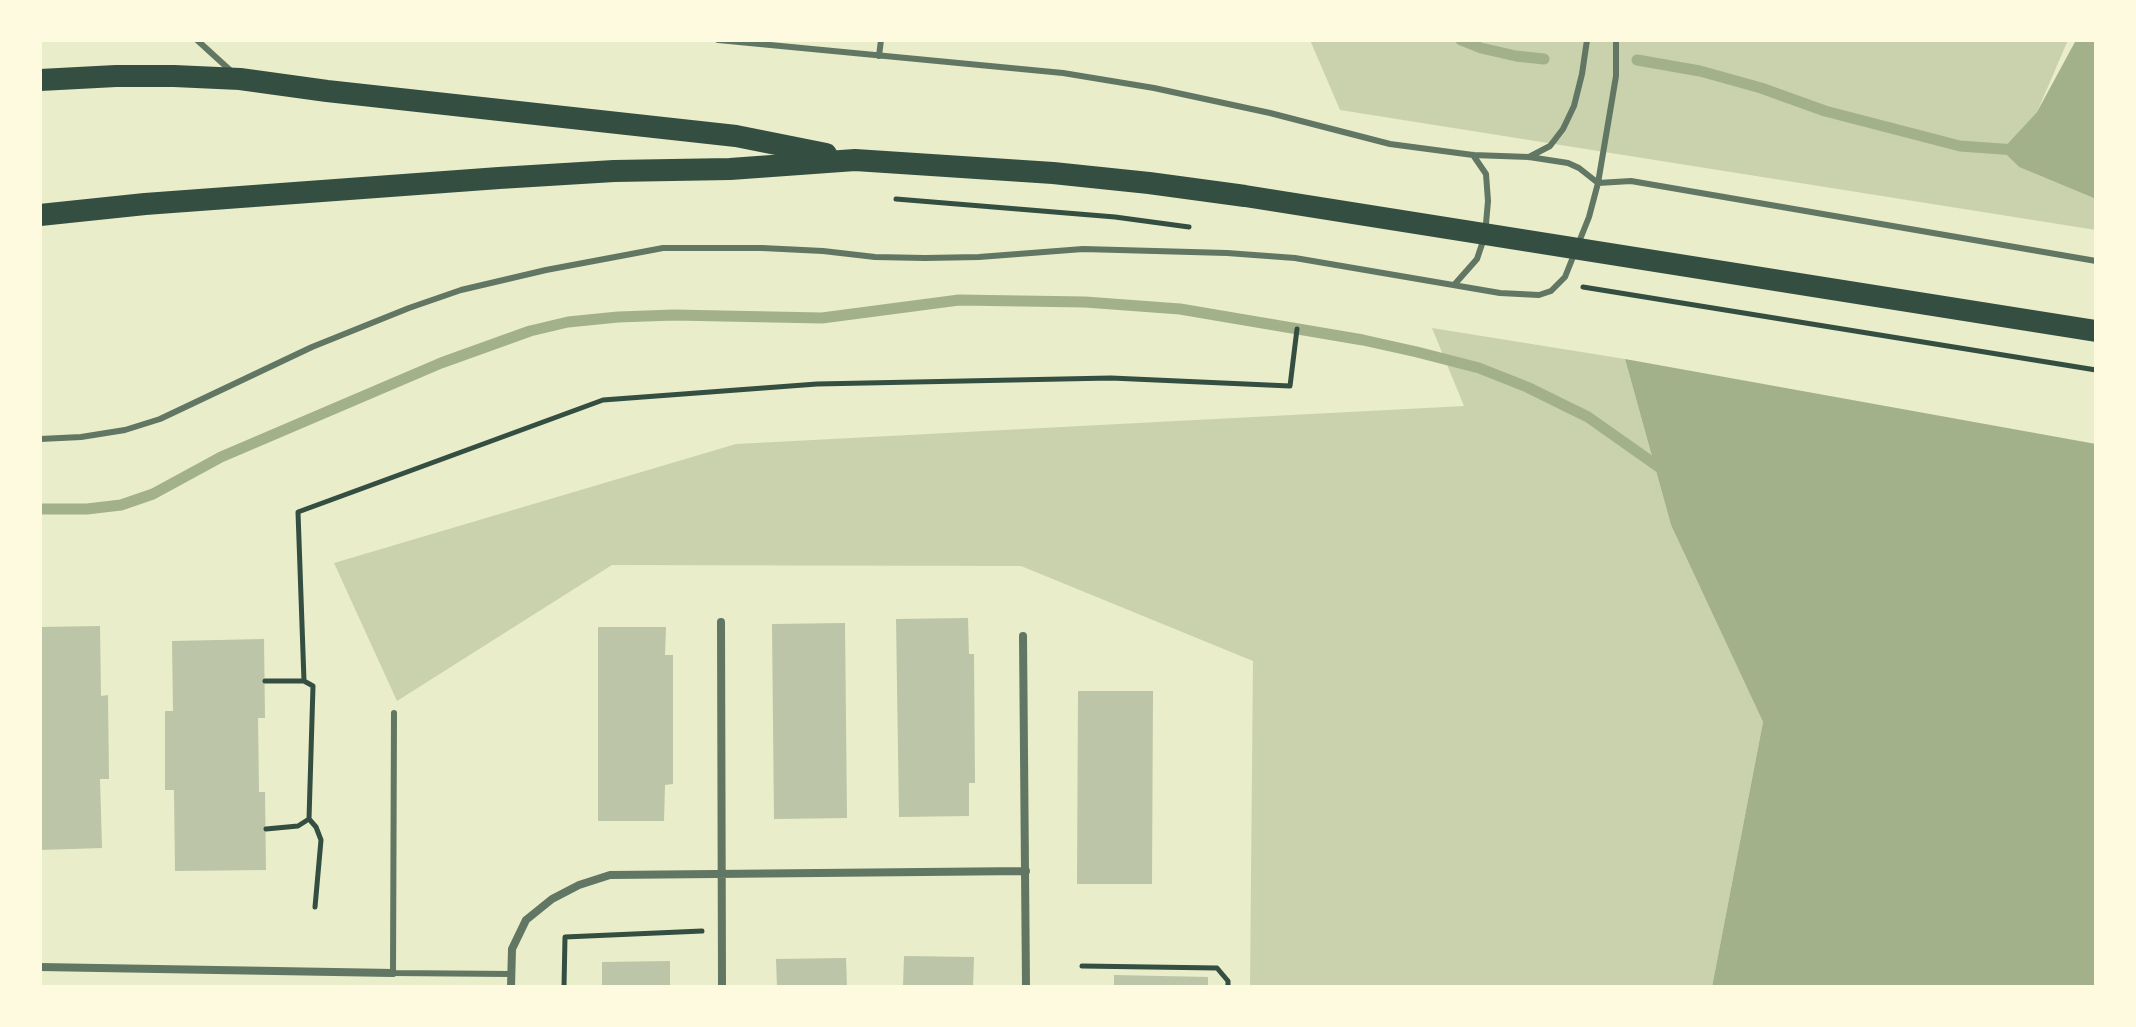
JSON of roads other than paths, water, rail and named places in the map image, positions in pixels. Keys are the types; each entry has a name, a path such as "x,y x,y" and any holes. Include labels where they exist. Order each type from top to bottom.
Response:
{"highway":[{"path":"40,80 130,76 240,79 736,136 855,160 1066,174 1149,183 2096,331"},
{"path":"40,215 145,204 484,179 614,171 730,169 855,160"}],"street":[{"path":"721,622 722,987"},
{"path":"1023,636 1026,987"},
{"path":"511,987 512,949 526,920 552,899 579,885 610,875 1026,871"},
{"path":"40,967 393,973"}],"lane":[{"path":"197,40 240,79"},
{"path":"718,40 1063,73 1270,113 1390,144 1568,163 1598,183 1631,181 2096,261"},
{"path":"879,56 881,40"},
{"path":"1529,157 1550,146 1563,129 1574,106 1587,40"},
{"path":"40,439 125,430 160,419 312,347 461,290 663,248 762,248 925,258 1083,249 1227,253 1295,258 1453,285 1539,295 1551,291 1565,277 1581,239 1598,183 1616,76 1616,40"},
{"path":"1453,285 1477,259 1485,235 1488,201 1486,174 1473,155"},
{"path":"394,713 393,973 511,974"}],"waterway":[{"path":"1461,40 1481,48 1544,59"},
{"path":"1637,60 1700,71 1761,88 1825,111 1960,146 2016,150"},
{"path":"40,509 121,505 153,494 221,457 441,363 530,331 568,322 674,315 822,318 959,300 1085,302 1180,309 1417,352 1479,368 1527,387 1588,417 1666,472"}]}
